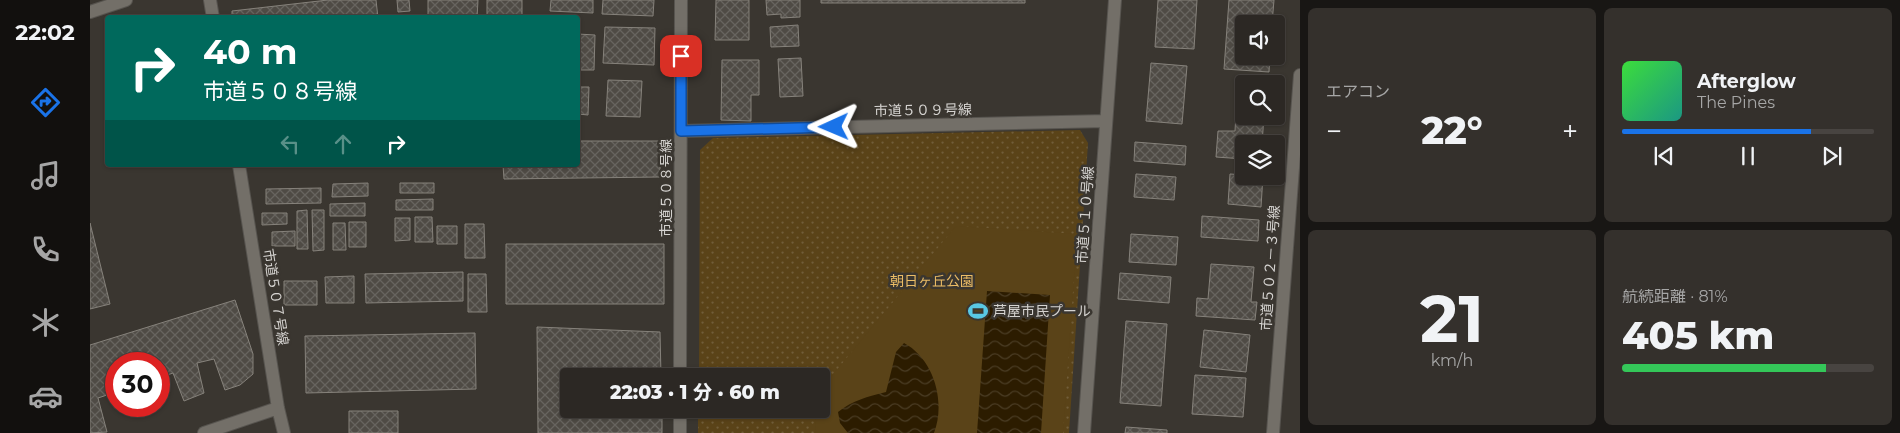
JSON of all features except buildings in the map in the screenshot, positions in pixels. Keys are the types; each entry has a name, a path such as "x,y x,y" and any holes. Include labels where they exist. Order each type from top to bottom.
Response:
{"street":[{"path":"90,12 126,0"},
{"path":"210,0 213,15"},
{"name":"市道５０８号線","path":"680,368 681,0"},
{"name":"市道５１０号線","path":"1084,433 1115,0"},
{"name":"市道５０２－３号線","path":"1273,433 1300,75"},
{"name":"市道５０９号線","path":"681,131 1106,120"},
{"name":"市道５０７号線","path":"239,167 278,408 284,433"},
{"path":"204,433 278,408"},
{"path":"680,418 680,433"}],"green space":[{"name":"朝日ヶ丘公園","path":"1080,130 1088,143 1069,433 698,433 698,418 830,418 830,368 699,368 700,150 713,138"},
{"name":"芦屋市民プール","path":"956,226 1077,234 1063,433 816,433 815,418 830,418 830,378"}],"water":[{"path":"987,291 1050,295 1041,433 977,433"},
{"path":"904,343 923,359 935,382 939,408 934,433 848,433 840,423 838,412 866,397 886,392 896,352"}],"place":[{"name":"芦屋市民プール","path":"978,311"}],"route":[{"path":"681,56 681,131 834,127"}]}
